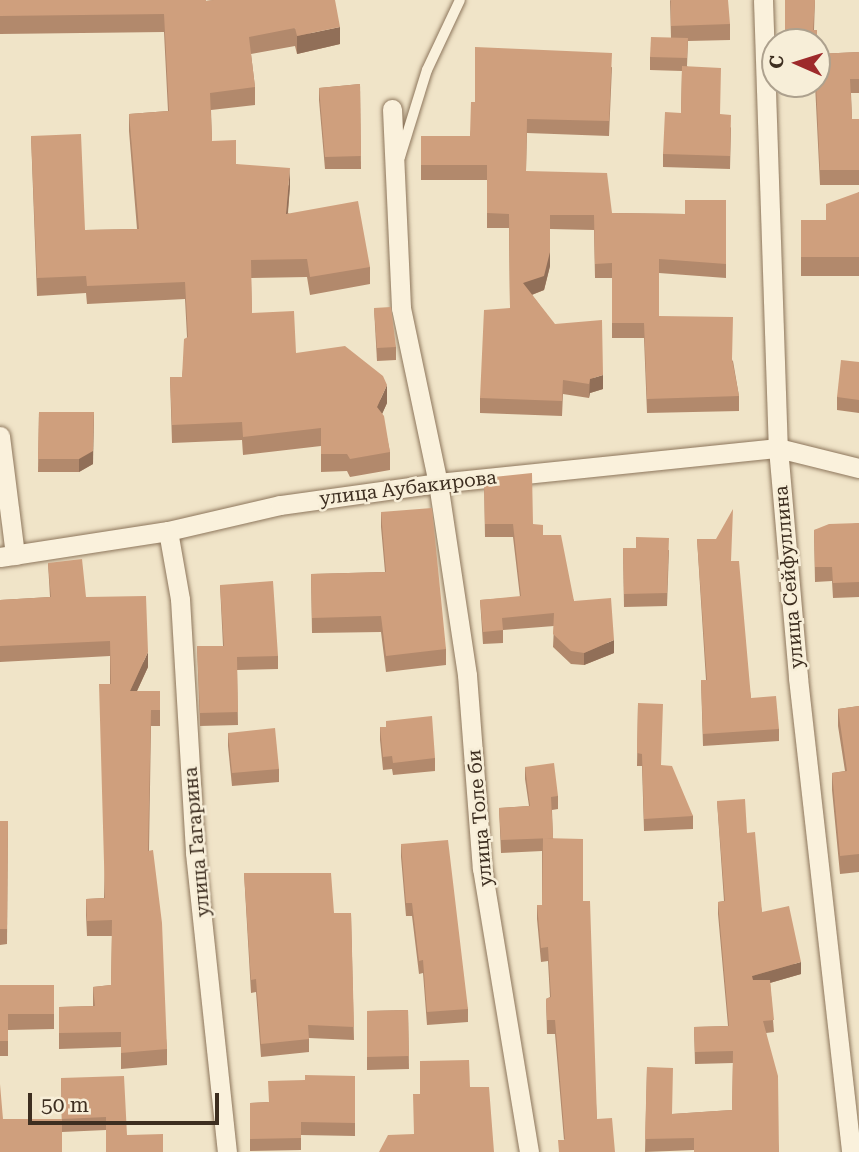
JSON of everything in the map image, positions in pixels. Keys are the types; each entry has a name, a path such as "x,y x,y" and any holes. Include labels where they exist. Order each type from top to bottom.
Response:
{"street":[{"name":"улица Сейфуллина","path":"763,0 778,448 798,678 852,1152"},
{"name":"улица Толе би","path":"392,109 401,308 438,483 467,675 482,868 529,1152"},
{"path":"0,436 7,556"},
{"name":"улица Аубакирова","path":"7,556 168,531 280,505 438,483 778,448 859,468"},
{"name":"улица Гагарина","path":"168,531 180,599 195,853 227,1152"}],"lane":[{"path":"396,171 427,70 460,0"}],"building":[{"path":"0,0 335,0 340,27 297,36 295,28 249,37 255,87 210,93 212,141 236,140 236,164 290,168 286,214 358,201 370,267 310,277 307,259 251,260 252,313 294,311 296,353 345,346 383,376 387,385 377,407 384,416 390,452 350,459 347,454 321,454 321,428 243,437 242,422 172,425 170,377 182,377 184,339 188,337 185,282 87,286 86,276 37,278 31,136 81,134 85,230 139,229 129,114 169,111 164,14 0,16"},
{"path":"671,0 728,0 730,24 671,26"},
{"path":"785,0 815,0 813,28 785,28"},
{"path":"651,37 688,38 687,58 650,57"},
{"path":"475,47 612,53 609,121 527,119 526,171 607,173 612,213 685,214 685,200 726,200 726,264 659,259 659,316 733,317 732,359 739,396 647,399 644,323 612,323 612,263 595,264 594,215 550,215 550,252 544,276 523,283 555,324 602,320 603,375 590,379 589,384 563,380 562,401 480,398 484,310 510,308 509,214 487,213 487,165 421,165 421,136 470,136 471,102 475,102"},
{"path":"859,52 859,79 850,79 852,119 859,119 859,170 820,170 817,98 831,98 831,53"},
{"path":"682,66 721,68 720,114 731,115 730,156 663,154 665,112 681,113"},
{"path":"360,84 361,156 325,157 319,88"},
{"path":"859,192 859,257 801,257 801,220 826,220 826,204"},
{"path":"391,307 396,347 377,348 374,308"},
{"path":"841,360 859,362 859,400 837,397"},
{"path":"39,412 94,412 93,451 79,459 38,459"},
{"path":"532,473 533,524 543,525 543,535 561,535 574,601 611,598 614,640 584,653 571,651 553,634 554,613 502,618 503,630 483,632 480,600 521,596 513,524 485,524 484,478"},
{"path":"432,508 446,649 386,656 381,616 312,618 311,574 386,572 381,512"},
{"path":"733,509 731,561 739,561 751,698 776,696 779,729 703,734 701,680 707,680 697,539 716,539"},
{"path":"859,523 859,582 833,583 832,567 815,567 814,530 829,524"},
{"path":"636,537 669,538 667,593 624,594 623,548 636,548"},
{"path":"82,559 86,597 146,596 148,652 130,691 160,691 160,710 151,710 148,851 153,850 162,923 167,1049 121,1053 121,1032 59,1033 59,1007 95,1006 93,987 111,985 112,920 87,921 86,899 105,898 99,684 111,684 110,641 0,646 0,600 51,597 48,563"},
{"path":"273,581 278,656 237,657 238,712 200,713 197,646 224,646 220,585"},
{"path":"638,703 663,704 661,765 672,766 693,816 644,819 642,754 637,753"},
{"path":"859,706 859,854 840,856 832,773 847,771 838,709"},
{"path":"432,716 435,758 393,763 392,756 383,757 380,727 386,727 386,721"},
{"path":"275,728 279,769 232,773 228,733"},
{"path":"554,763 558,796 551,797 553,838 501,840 499,808 530,806 525,767"},
{"path":"745,799 747,833 755,832 762,912 789,906 801,962 752,976 753,980 770,980 774,1020 763,1021 778,1076 779,1152 694,1152 694,1138 645,1139 647,1067 673,1068 672,1114 732,1110 733,1051 695,1052 694,1027 729,1026 718,902 725,901 717,801"},
{"path":"0,821 8,821 7,929 0,929"},
{"path":"543,838 583,839 583,901 590,901 597,1119 612,1118 615,1152 559,1152 558,1140 565,1140 555,1020 547,1020 546,999 551,997 548,947 541,948 537,905 542,905"},
{"path":"448,840 468,1009 427,1012 423,960 419,961 412,903 406,903 401,844"},
{"path":"244,873 331,873 334,913 351,913 354,1027 308,1025 309,1039 261,1044 256,979 251,980"},
{"path":"0,985 54,985 54,1014 8,1014 8,1041 0,1041"},
{"path":"408,1010 409,1056 367,1057 367,1011"},
{"path":"469,1060 470,1087 489,1087 494,1152 379,1152 388,1135 414,1134 413,1094 420,1094 420,1061"},
{"path":"305,1075 355,1076 355,1123 301,1122 301,1138 250,1139 250,1103 269,1102 268,1081 305,1080"},
{"path":"124,1076 127,1135 163,1134 163,1152 106,1152 106,1117 62,1119 61,1078"},
{"path":"0,1084 3,1119 62,1119 62,1152 0,1152"}]}
